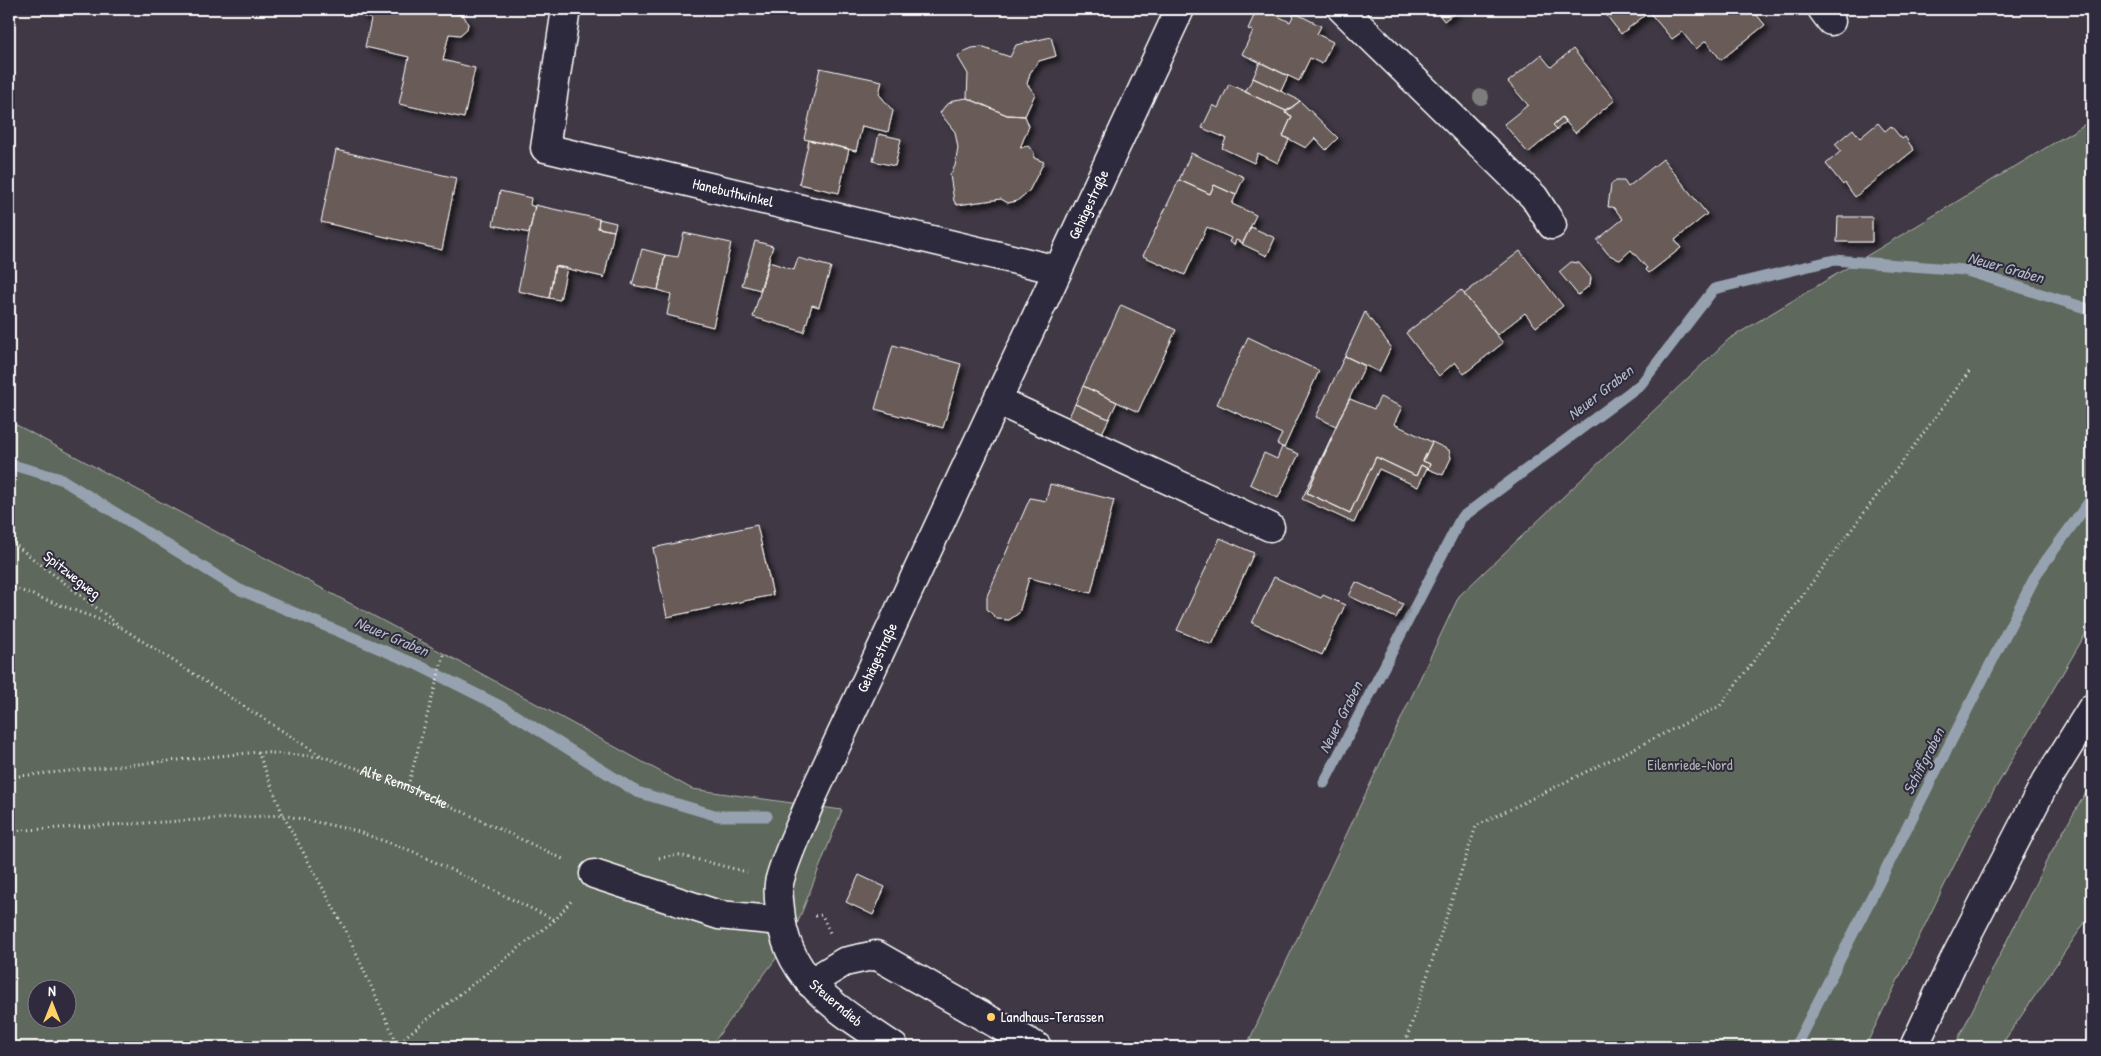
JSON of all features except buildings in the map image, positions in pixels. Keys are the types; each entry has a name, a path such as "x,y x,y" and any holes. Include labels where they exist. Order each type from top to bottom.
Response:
{"main road":[{"name":"Hanebuthwinkel","path":"566,9 546,148 1058,270"},
{"name":"Gehägestraße","path":"781,921 780,880 814,793 1180,9"},
{"path":"1342,9 1534,197 1552,225"},
{"path":"998,401 1270,527"},
{"path":"1914,1047 1953,962 2043,787 2092,708"},
{"path":"594,874 719,915 781,921"},
{"name":"Steuerndieb","path":"781,921 792,959 810,983 843,1013 894,1047"},
{"path":"810,983 844,962 876,955 1037,1047"}],"path":[{"path":"1404,1047 1476,826 1720,706 1969,372"},
{"name":"Spitzwegweg","path":"9,540 122,628"},
{"path":"9,586 122,628 324,758"},
{"path":"408,786 444,654"},
{"path":"258,752 284,815 345,929 397,1043"},
{"name":"Alte Rennstrecke","path":"9,777 258,752 324,758 408,786 594,874"},
{"path":"9,831 284,815 353,830 412,851 555,920"},
{"path":"628,886 638,861 679,854 780,880"},
{"path":"392,1047 555,920 594,874"}],"green space":[{"path":"9,9 15,9 12,41 9,49"},
{"name":"Eilenriede-Nord","path":"2092,120 2092,623 1975,823 1865,1047 1246,1047 1459,596 1729,339"},
{"path":"9,421 471,668 692,789 842,810 792,937 710,1047 9,1047"},
{"path":"2092,782 2092,912 2000,1047 1954,1047 2049,856"}],"waterway":[{"name":"Neuer Graben","path":"1324,783 1461,518 1641,384 1714,289 1834,260 1964,270 2092,310"},
{"name":"Neuer Graben","path":"9,464 61,479 238,589 418,665 500,706 637,792 718,816 767,816"},
{"name":"Schiffgraben","path":"1795,1047 2037,573 2092,498"}],"place":[{"name":"Landhaus-Terassen","path":"991,1017"}]}
